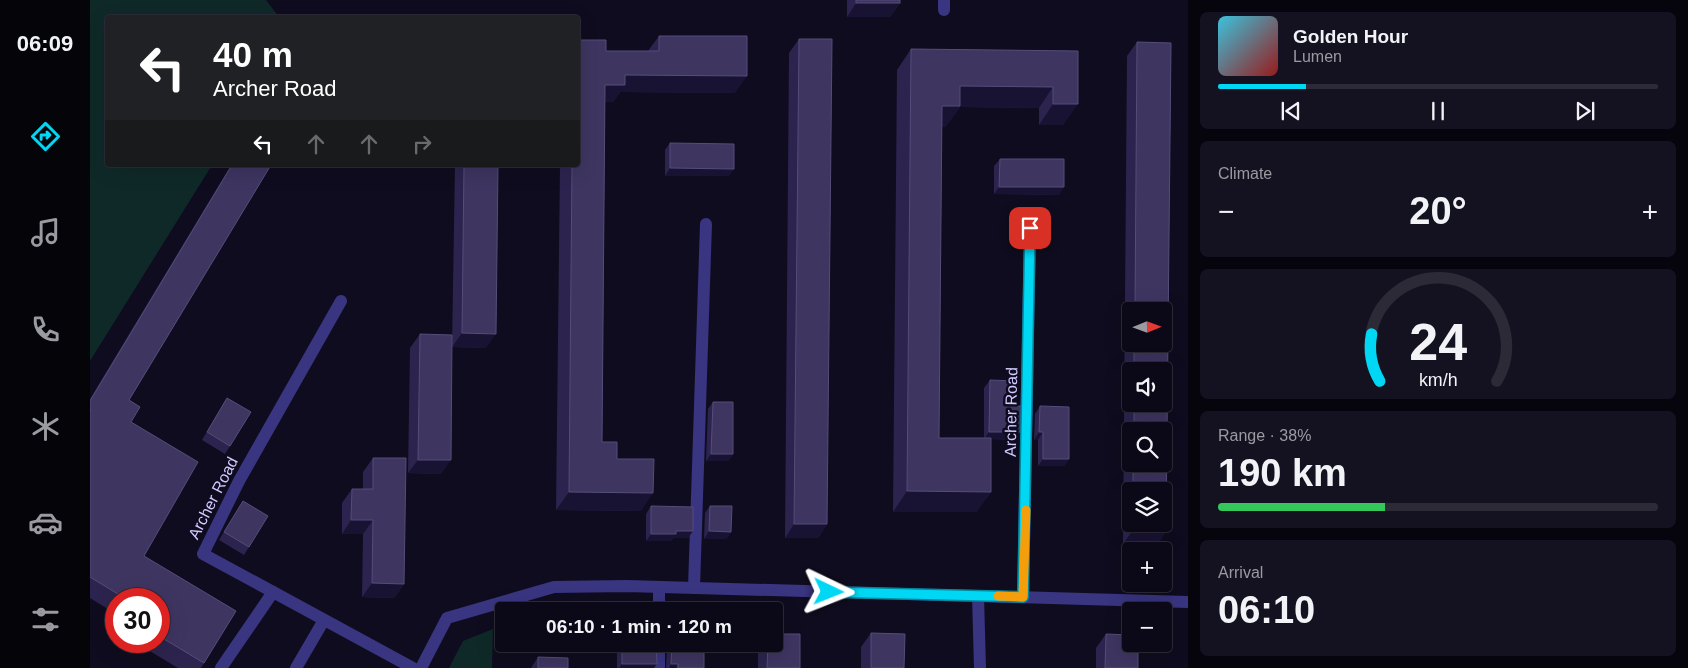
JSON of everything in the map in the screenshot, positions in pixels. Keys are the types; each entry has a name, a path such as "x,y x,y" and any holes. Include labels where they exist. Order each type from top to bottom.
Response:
{"street":[{"path":"694,588 706,224"},
{"name":"Archer Road","path":"1023,597 1030,228"},
{"name":"Archer Road","path":"341,301 239,481 203,554 413,668"},
{"path":"421,668 447,618 554,587 659,587 1188,602"},
{"path":"659,587 659,602"},
{"path":"221,668 272,592"},
{"path":"978,596 980,668"},
{"path":"296,668 324,620"},
{"path":"659,652 659,668"}],"green space":[{"path":"90,0 266,0 277,15 105,15 105,167 211,167 90,361"},
{"path":"493,629 492,668 449,668 463,641"}],"building":[{"path":"856,0 900,0 900,3 856,3"},
{"path":"659,36 747,36 747,76 625,75 625,85 605,85 602,442 617,442 617,459 654,459 653,493 569,492 572,167 580,167 580,40 606,40 606,51 659,51"},
{"path":"799,39 832,39 827,524 794,524"},
{"path":"1137,42 1171,43 1168,302 1135,302"},
{"path":"911,49 1078,51 1078,104 1053,104 1053,87 960,86 960,106 942,106 939,438 991,438 991,492 907,491"},
{"path":"670,143 734,144 734,169 670,168"},
{"path":"1000,159 1064,159 1064,187 999,187"},
{"path":"231,167 270,167 129,400 140,407 131,422 198,462 144,556 236,611 204,663 170,643 170,588 108,588 90,577 90,401"},
{"path":"464,167 498,167 496,334 462,333"},
{"path":"420,334 452,335 451,460 418,460"},
{"path":"1134,352 1168,352 1168,362 1134,362"},
{"path":"990,380 1015,381 1014,406 1023,406 1023,432 989,432"},
{"path":"227,398 251,412 230,446 207,432"},
{"path":"713,402 733,402 733,454 711,454"},
{"path":"1040,406 1069,407 1069,459 1043,459 1043,432 1039,432"},
{"path":"1134,412 1167,412 1167,422 1134,422"},
{"path":"373,458 406,458 404,584 372,583 373,520 351,520 352,489 373,489"},
{"path":"1133,472 1167,472 1167,482 1133,482"},
{"path":"243,501 268,516 249,547 224,532"},
{"path":"651,506 693,507 693,531 676,531 676,534 651,534"},
{"path":"710,506 732,506 731,532 709,531"},
{"path":"871,633 905,634 904,668 871,668"},
{"path":"783,634 800,634 800,668 767,668 768,652 783,652"},
{"path":"1106,634 1122,635 1122,652 1138,652 1138,668 1105,668"},
{"path":"622,652 656,652 657,664 622,664"},
{"path":"672,652 704,652 704,668 678,668 678,664 671,664"},
{"path":"538,657 568,658 568,668 538,668"}],"slow traffic":[{"path":"998,596 1023,597 1026,510"}],"route":[{"path":"829,592 1023,597 1030,228"}]}
